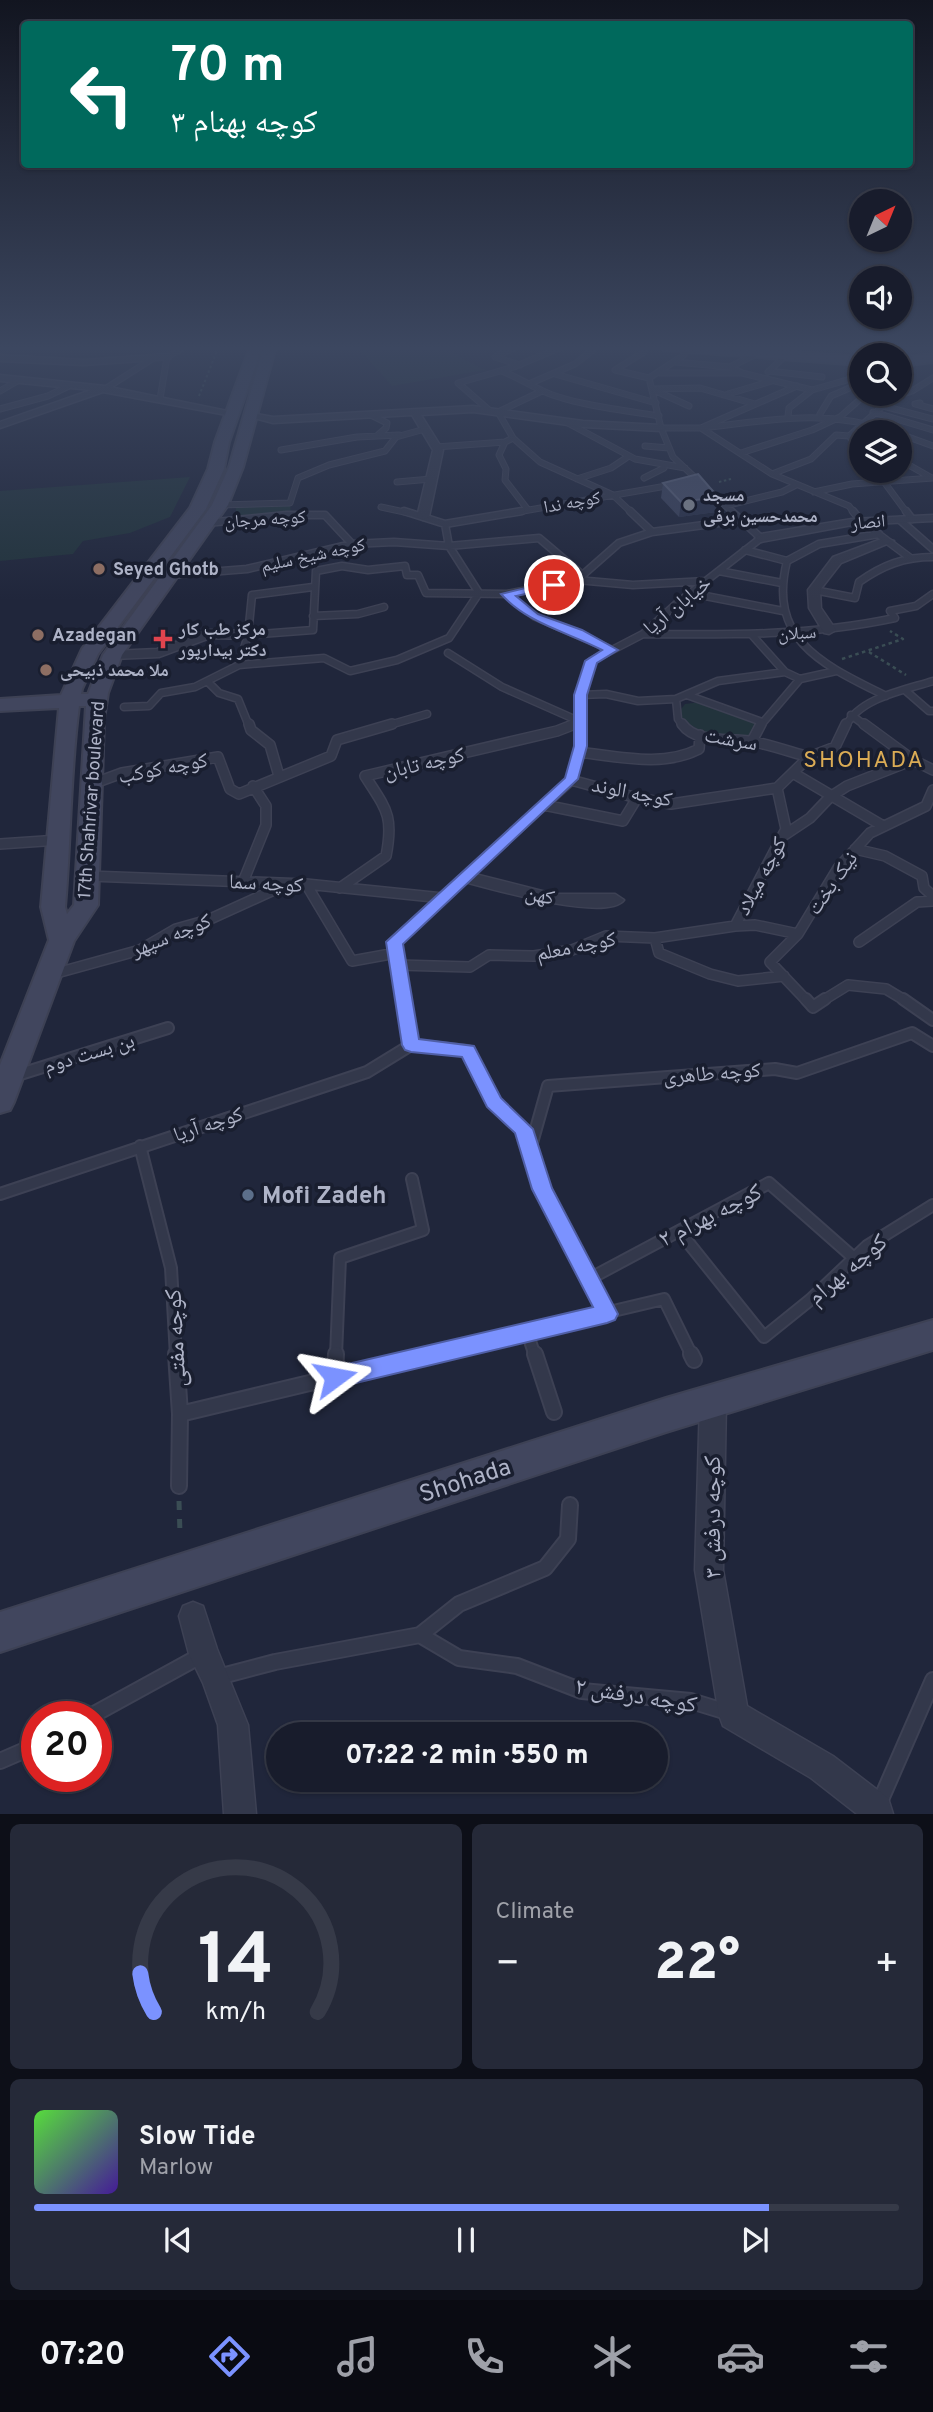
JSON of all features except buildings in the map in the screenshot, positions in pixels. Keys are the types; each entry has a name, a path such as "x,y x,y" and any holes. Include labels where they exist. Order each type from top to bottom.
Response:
{"street":[{"name":"17th Shahrivar boulevard","path":"62,940 53,907 60,839 65,733 76,676 89,653 198,509 216,469 222,442 230,431"},
{"name":"17th Shahrivar boulevard","path":"62,940 86,905 97,705 103,677 113,655 220,505 236,467 240,431"},
{"path":"422,517 438,450 426,431"},
{"name":"انصار","path":"761,538 862,522 933,518"},
{"path":"829,630 815,608 814,590 837,560 884,538"},
{"path":"113,655 159,653 208,634 248,635"},
{"path":"0,705 97,705"},
{"path":"0,713 70,705"},
{"name":"کهن","path":"467,877 554,900 615,900"},
{"path":"3,1095 62,940"},
{"name":"Shohada","path":"0,1632 713,1401 933,1335"},
{"name":"کوچه درفش ۳","path":"713,1401 709,1570 734,1715"},
{"path":"193,1616 233,1725 240,1814"},
{"path":"734,1715 822,1767 877,1811"}],"lane":[{"path":"378,435 383,431"},
{"path":"220,505 290,503 298,478 329,465 385,451 396,437 419,431"},
{"path":"508,431 541,462 613,495 652,532"},
{"path":"580,431 626,458 665,467 685,468"},
{"path":"662,431 673,457 761,538"},
{"path":"705,431 772,474 849,506 862,522 909,556"},
{"path":"741,453 810,431"},
{"path":"281,450 378,435 404,435"},
{"path":"772,474 811,459 836,435 849,436"},
{"path":"436,447 505,442 513,438"},
{"path":"912,438 933,446"},
{"path":"505,442 499,455 506,468 505,480 527,510"},
{"path":"645,446 669,448"},
{"path":"577,479 611,467 626,458"},
{"path":"643,478 665,467"},
{"path":"912,467 932,478"},
{"path":"912,479 932,478"},
{"path":"397,482 431,479"},
{"name":"کوچه ندا","path":"445,524 698,481"},
{"path":"814,492 829,487 865,483"},
{"path":"884,483 921,541 933,549"},
{"path":"725,506 782,492 796,485"},
{"path":"381,507 398,509 445,524 449,546 479,593"},
{"name":"کوچه مرجان","path":"208,523 287,515 325,515 352,544"},
{"path":"577,580 619,543 652,532 741,520"},
{"name":"کوچه شیخ سلیم","path":"172,575 247,569 352,544 394,542 449,546 539,538 579,572 577,580"},
{"name":"خیابان آریا","path":"571,779 578,752 580,695 591,661 643,634 690,593 761,538"},
{"path":"745,550 788,561 819,544 884,538"},
{"path":"814,590 855,598 859,582 884,564 909,556 933,557"},
{"path":"788,561 782,583 783,611 795,634 836,671 886,696"},
{"path":"248,635 313,630 313,587 316,571 342,566 368,570 405,566 407,575 418,575 426,593 507,594 577,580 633,586 706,581"},
{"path":"719,570 782,583"},
{"path":"239,665 248,635 252,594 313,587"},
{"path":"124,707 149,706 161,693 195,688 239,665 324,658 350,671 397,660 449,638 479,593"},
{"path":"690,593 783,611"},
{"path":"507,594 534,616 612,650"},
{"name":"سبلان","path":"643,634 752,635 829,630 895,618 890,611 916,606 933,594"},
{"path":"313,616 358,614 384,607"},
{"path":"752,635 785,672 800,679"},
{"path":"448,653 502,687 580,722"},
{"path":"752,741 762,722 800,679 836,671"},
{"path":"580,695 606,694 638,701 676,699 718,681 785,672"},
{"path":"777,788 809,758 835,747 851,715 886,696 933,681"},
{"path":"208,682 219,693 238,699 251,730 270,745 279,776"},
{"path":"906,691 929,711 933,711"},
{"path":"687,695 762,722"},
{"name":"سرشت","path":"676,699 678,719 686,730 713,739 752,741 809,758"},
{"path":"243,881 266,825 265,806 253,786 331,756 337,740 427,714"},
{"path":"851,715 913,760 933,770"},
{"name":"کوچه تابان","path":"340,887 369,871 386,856 390,836 389,814 365,776 532,737 580,722"},
{"path":"578,752 653,759 688,758 699,749 700,735"},
{"name":"کوچه کوکب","path":"92,784 122,773 218,757 230,789 239,794 253,786"},
{"path":"782,836 810,818 831,797 847,786 913,760"},
{"path":"793,773 883,827"},
{"path":"571,779 394,942 411,1045 468,1051 494,1102 523,1129 542,1189 607,1314"},
{"name":"کوچه الوند","path":"571,779 637,798 671,804 777,788"},
{"name":"کوچه میلاد","path":"735,926 786,829 777,788"},
{"name":"نیک بخت","path":"783,976 770,962 798,934 838,868 870,833 926,806 933,790"},
{"path":"544,806 623,821 637,798"},
{"path":"0,844 60,839"},
{"path":"855,849 885,856 922,876 927,893 933,899"},
{"name":"کوچه سما","path":"89,876 306,884 443,898"},
{"name":"کوچه سپهر","path":"48,975 140,950 176,929 208,920 289,884"},
{"path":"306,884 352,961 396,953"},
{"path":"859,942 917,902 933,899"},
{"name":"کوچه معلم","path":"398,965 470,967 489,955 534,956 572,950 606,936 655,938 735,926 755,925 798,934"},
{"path":"655,938 659,953 710,974 738,981 783,976 813,1007 848,985 886,989 928,1014 933,1020"},
{"name":"بن بست دوم","path":"3,1095 168,1028"},
{"name":"کوچه طاهری","path":"530,1150 548,1086 775,1069 797,1073 912,1033 933,1046"},
{"name":"کوچه آریا","path":"0,1195 367,1072 411,1045"},
{"name":"کوچه مفتی","path":"140,1146 171,1268 180,1414 179,1486"},
{"path":"335,1377 340,1258 423,1230 412,1179"},
{"name":"کوچه بهرام ۲","path":"589,1279 769,1183 854,1258"},
{"name":"کوچه بهرام","path":"679,1231 764,1337 810,1300 867,1246 933,1205"},
{"path":"180,1414 664,1299 694,1360"},
{"path":"527,1332 554,1412"},
{"path":"112,1707 210,1666 275,1662 421,1636 459,1604 545,1568 568,1539 570,1505"},
{"name":"کوچه درفش ۲","path":"421,1636 460,1658 517,1666 582,1691 691,1701 734,1715"},
{"path":"877,1811 933,1680"},
{"path":"0,1761 21,1752"}],"path":[{"path":"827,663 869,652 903,639 876,623"},
{"path":"869,652 922,685"},
{"path":"179,1486 180,1534"}],"shaded area":[{"path":"190,477 170,517 130,533 83,541 73,554 0,561 0,491"},
{"path":"290,504 291,513 236,517 236,507"},
{"path":"701,702 759,724 748,738 701,730 678,713 685,704"}],"place":[{"name":"مسجد محمدحسین برفی","path":"689,505"},
{"name":"Seyed Ghotb","path":"99,569"},
{"name":"Azadegan","path":"38,635"},
{"name":"مرکز طب کار دکتر بیدارپور","path":"163,639"},
{"name":"ملا محمد ذبیحی","path":"46,670"},
{"name":"Mofi Zadeh","path":"248,1195"}],"district":[{"name":"SHOHADA","path":"864,759"}],"route":[{"path":"335,1377 607,1314 542,1189 523,1129 494,1102 468,1051 411,1045 394,942 495,852 571,779 581,746 580,695 591,661 612,650 534,616 507,594 554,585"}]}
